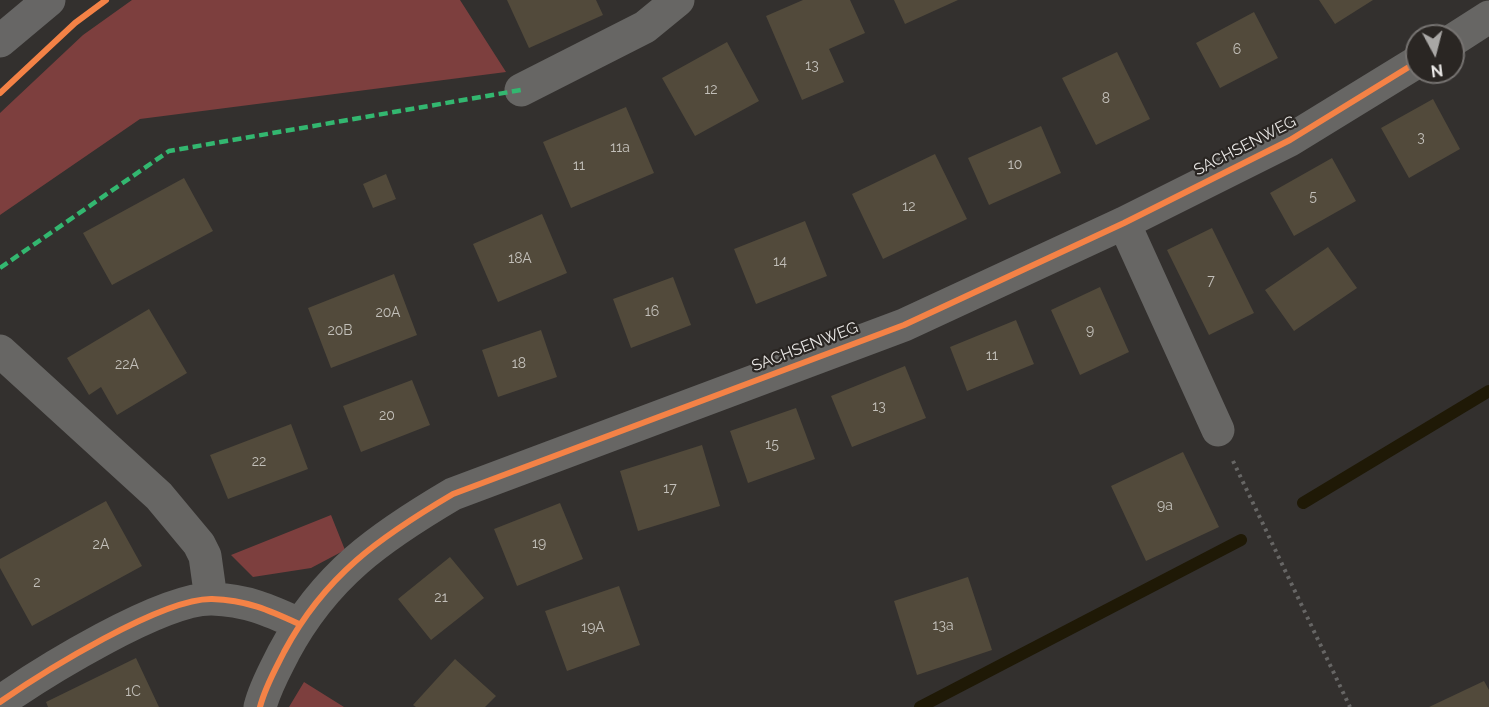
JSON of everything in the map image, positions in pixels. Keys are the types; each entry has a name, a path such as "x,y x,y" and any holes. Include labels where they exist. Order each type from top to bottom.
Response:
{"main road":[{"path":"0,41 48,0"}],"street":[{"path":"521,90 645,27 678,0"},
{"path":"1465,32 1489,17"},
{"name":"SACHSENWEG","path":"260,707 264,690 299,624 341,572 394,528 453,494 904,324 1124,223 1290,140 1405,69"},
{"path":"1124,223 1218,430"},
{"path":"0,351 159,496 199,544 205,556 211,599"},
{"path":"0,702 45,670 161,611 187,602 211,599 256,604 299,624"}],"path":[{"path":"1218,430 1350,707"}],"shaded area":[{"path":"132,0 460,0 506,72 140,119 0,215 0,113 83,35"},
{"path":"331,515 345,550 311,568 253,577 231,555"},
{"path":"304,682 344,707 289,707"}],"building":[{"path":"507,0 596,0 603,15 529,48"},
{"path":"803,0 850,0 865,33 829,49 844,82 802,100 766,16"},
{"path":"894,0 958,0 905,24"},
{"path":"1319,0 1373,0 1335,24"},
{"path":"1254,12 1278,58 1220,88 1196,43"},
{"path":"727,42 759,101 695,136 662,78"},
{"path":"1117,52 1150,119 1096,145 1062,78"},
{"path":"1433,99 1460,149 1409,178 1381,128"},
{"path":"626,107 654,173 571,208 543,142"},
{"path":"1041,126 1061,173 989,205 968,158"},
{"path":"935,154 967,219 883,259 852,194"},
{"path":"1332,158 1356,201 1294,236 1270,193"},
{"path":"386,174 396,199 373,208 363,184"},
{"path":"184,178 213,231 112,285 83,233"},
{"path":"542,214 567,273 498,302 473,244"},
{"path":"805,221 827,276 756,304 734,249"},
{"path":"1212,228 1254,313 1209,335 1167,250"},
{"path":"1328,247 1357,288 1294,331 1265,290"},
{"path":"394,274 417,335 331,368 308,308"},
{"path":"673,277 691,325 631,348 613,299"},
{"path":"1100,287 1129,352 1080,375 1051,310"},
{"path":"149,309 187,373 117,415 101,387 89,395 67,358"},
{"path":"1016,320 1034,364 967,391 950,347"},
{"path":"541,330 557,377 498,397 482,350"},
{"path":"905,366 926,418 852,447 831,396"},
{"path":"412,380 430,425 361,452 343,406"},
{"path":"796,408 815,459 748,483 730,431"},
{"path":"291,424 308,469 228,499 210,455"},
{"path":"702,445 720,506 638,531 620,471"},
{"path":"1183,452 1219,527 1146,561 1111,486"},
{"path":"106,501 142,566 32,626 0,568 0,559"},
{"path":"560,503 583,559 517,586 494,529"},
{"path":"450,557 484,598 431,640 398,599"},
{"path":"968,577 992,650 917,675 894,601"},
{"path":"619,586 640,645 567,671 545,611"},
{"path":"136,658 159,707 48,707 46,702"},
{"path":"455,659 496,696 485,707 416,707 413,705"},
{"path":"1484,681 1489,690 1489,707 1429,707"}],"waterway":[{"path":"1303,503 1489,391"},
{"path":"920,707 1241,540"}],"marked path":[{"path":"0,268 169,151 521,90"}],"cycle path":[{"path":"0,93 75,23 106,0"},
{"path":"260,707 274,672 300,625 336,580 378,543 453,494 904,325 1124,223 1290,140 1405,69"},
{"path":"0,702 103,639 164,610 190,602 212,599 236,601 267,610 299,624"}]}
